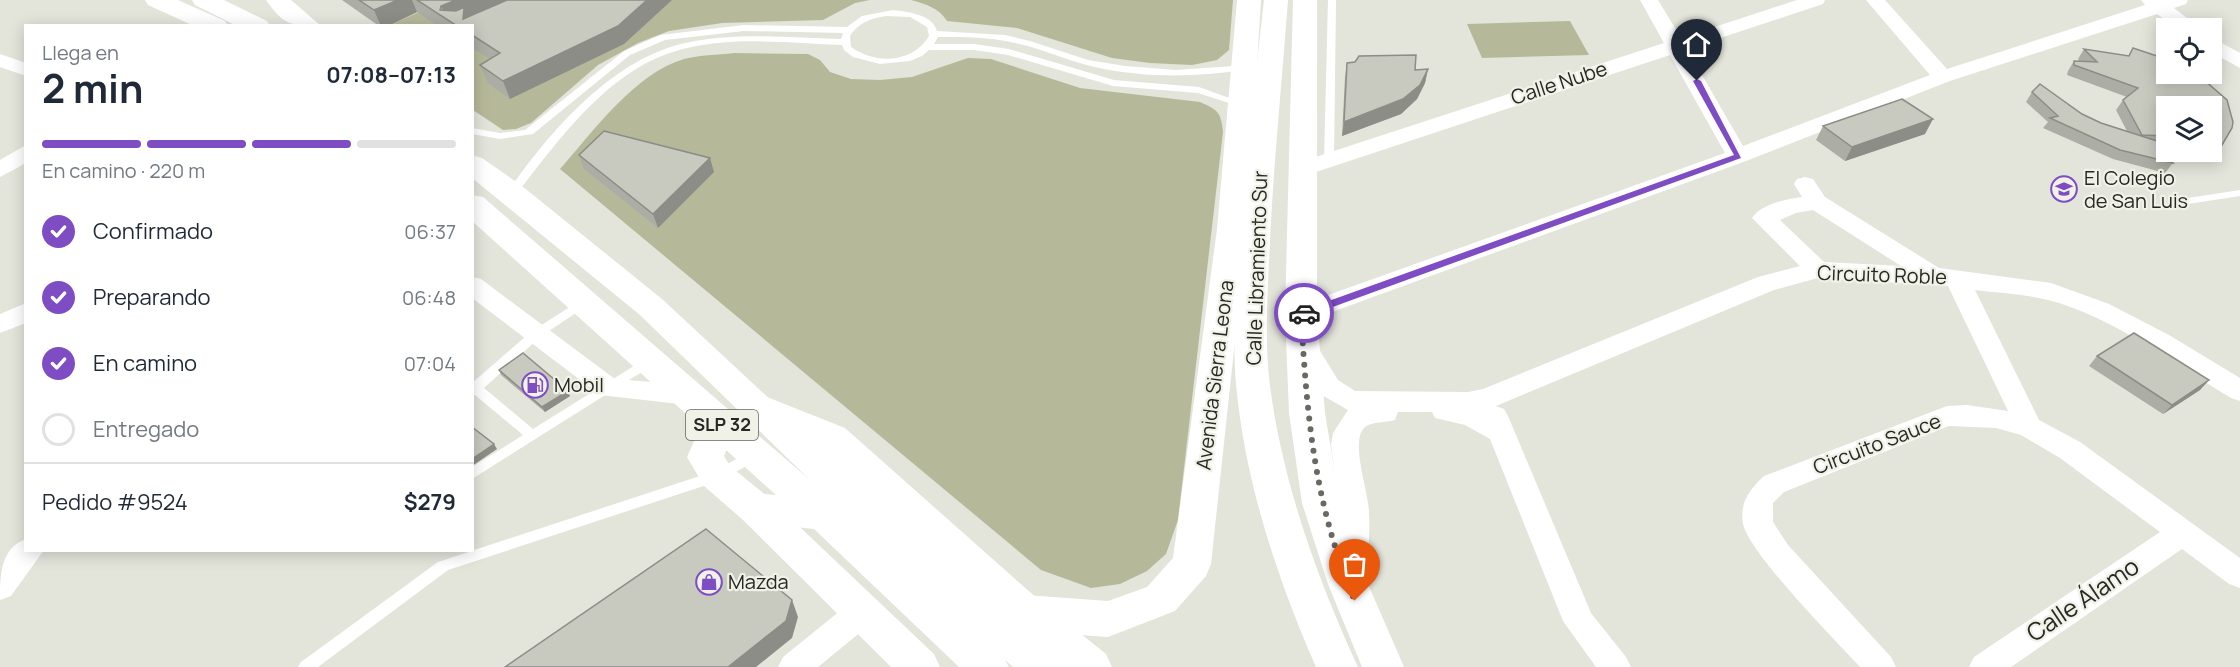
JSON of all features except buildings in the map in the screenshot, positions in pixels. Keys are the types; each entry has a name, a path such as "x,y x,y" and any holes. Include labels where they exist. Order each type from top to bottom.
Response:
{"main road":[{"path":"157,0 211,24"},
{"path":"204,0 254,24"},
{"path":"278,0 289,13 306,24"},
{"name":"Avenida Sierra Leona","path":"1026,613 1108,619 1161,599 1192,564 1232,229 1249,0"},
{"name":"Calle Libramiento Sur","path":"1276,0 1257,202 1251,317 1253,383 1260,432 1304,590 1337,667"},
{"path":"1305,0 1317,63 1316,164 1302,329 1311,452 1321,503 1347,584 1383,667"},
{"name":"SLP 32","path":"474,165 512,193 651,307 757,406 872,539 988,667"},
{"path":"1232,229 1257,202"},
{"name":"SLP 32","path":"474,206 823,514 872,539 1043,667"},
{"path":"757,406 832,438 1026,613 1091,667"},
{"path":"719,422 710,439 705,457 717,476 755,508 919,667"},
{"path":"755,508 823,514"}],"street":[{"path":"1648,0 1676,44 1738,156"},
{"name":"Calle Nube","path":"1316,164 1676,44 1816,0"},
{"path":"1875,0 1943,77"},
{"path":"1302,329 1943,77 2154,4 2179,0"},
{"path":"2154,4 2175,18"},
{"path":"2222,50 2240,62"},
{"path":"0,60 24,69"},
{"path":"0,170 24,153"},
{"path":"1818,270 1764,218 1791,206 1811,193 1946,277 2030,427"},
{"name":"Circuito Roble","path":"1363,408 1487,399 1767,283 1818,270 1946,277 2051,292 2100,310 2160,342 2240,391"},
{"path":"474,287 609,388 688,395"},
{"path":"0,324 24,313"},
{"name":"Circuito Roble","path":"1302,329 1329,387 1338,396 1363,408 1448,411 1471,416 1500,432"},
{"path":"1487,399 1580,621 1616,667"},
{"path":"1347,584 1355,511 1345,436 1350,424 1363,408"},
{"name":"Circuito Sauce","path":"1880,667 1777,554 1758,524 1759,499 1774,484 1947,416 1967,415 1996,418 2030,427 2070,450 2240,575"},
{"name":"Calle Álamo","path":"1985,667 2182,533"},
{"path":"0,587 27,552"},
{"path":"794,667 862,612"}],"lane":[{"path":"1317,63 1332,0"},
{"path":"474,132 491,137 508,138 529,132 627,53 663,37 744,28 849,30 872,16 893,13 920,18 931,26 933,34 928,47"},
{"path":"845,42 849,30"},
{"path":"933,34 981,34 1015,40 1105,66 1167,74 1196,74 1244,67"},
{"path":"845,42 852,53 879,62 912,57 928,47 974,47 1009,52 1113,83 1198,90 1241,104"},
{"path":"512,193 562,129 632,66 668,50 709,43 845,42"},
{"path":"2188,201 2240,193"},
{"path":"533,435 474,389 536,334 585,302"},
{"path":"474,473 651,361"},
{"path":"306,667 443,566 717,476 756,454"}],"green space":[{"path":"445,0 870,0 855,3 823,20 722,23 669,31 638,43 598,65 531,123 516,129 503,130 474,111 474,24 392,24"},
{"path":"911,0 1233,0 1229,50 1217,60 1192,65 1112,58 1017,28 947,21 936,10"},
{"path":"1570,21 1589,55 1482,58 1467,24"},
{"path":"734,53 808,54 820,60 830,72 851,79 880,80 912,77 968,58 991,59 1080,88 1200,102 1218,112 1223,132 1178,520 1166,554 1147,571 1120,584 1091,588 1041,570 560,169 600,122 648,77 684,59"}],"way so far":[{"path":"1304,313 1301,314 1311,452 1321,503 1347,584 1355,601"}],"place":[{"name":"El Colegio de San Luis","path":"2064,189"},
{"name":"Mobil","path":"535,385"},
{"name":"Mazda","path":"709,582"}],"route":[{"path":"1304,313 1738,156 1697,81"}]}
